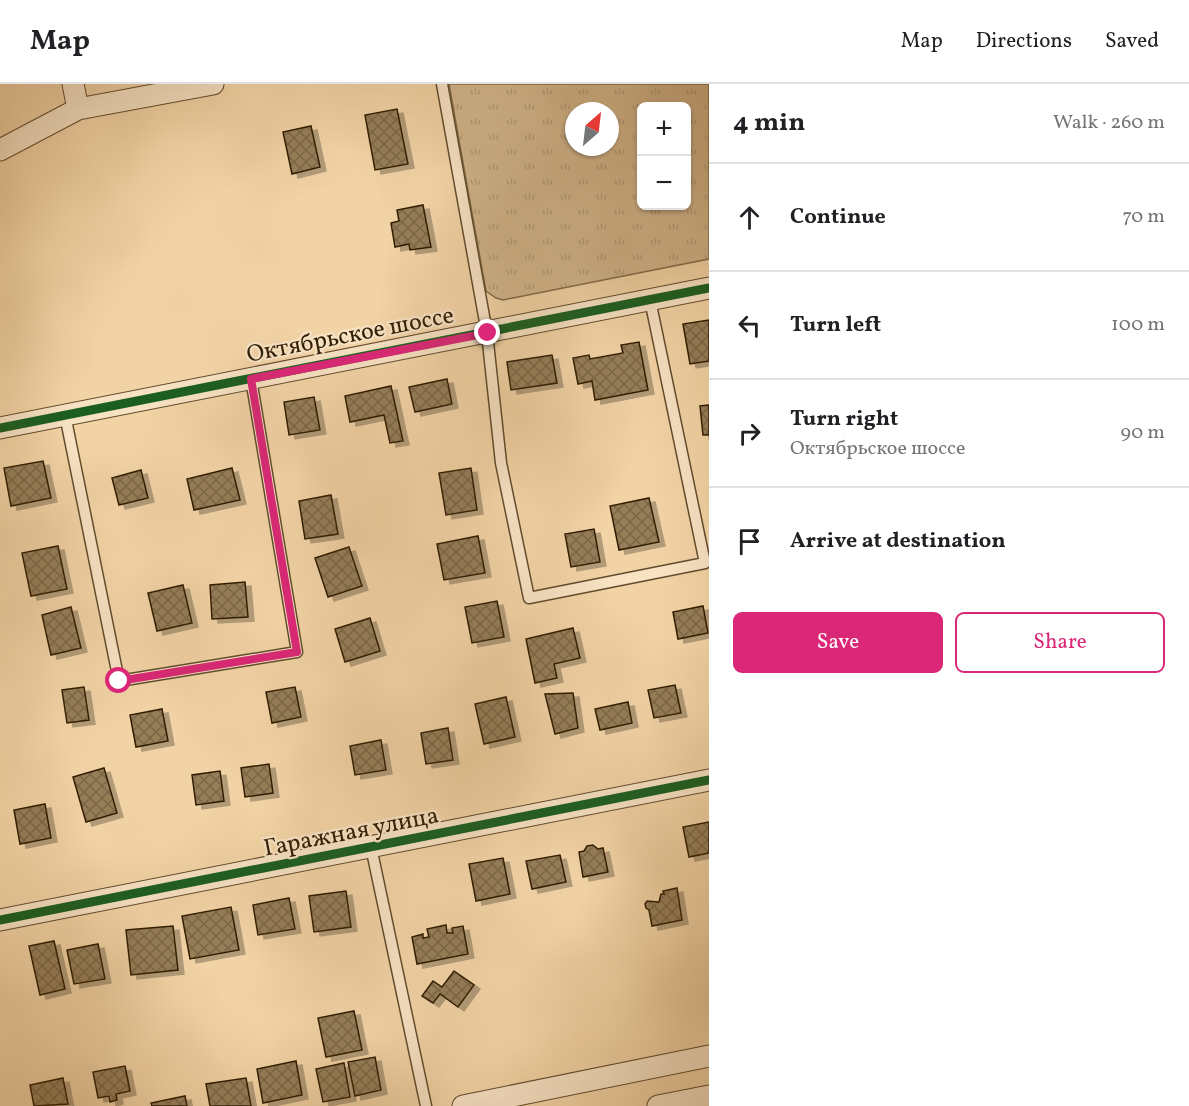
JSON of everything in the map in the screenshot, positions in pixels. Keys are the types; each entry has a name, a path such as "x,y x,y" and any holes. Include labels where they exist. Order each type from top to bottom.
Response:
{"street":[{"path":"74,84 78,109"},
{"path":"0,150 78,109 213,84"},
{"name":"Октябрьское шоссе","path":"0,428 709,288"},
{"name":"Гаражная улица","path":"0,920 709,780"},
{"path":"463,1106 709,1056"},
{"path":"658,1106 709,1095"}],"lane":[{"path":"442,84 488,333 501,463 529,598 705,563 650,300"},
{"path":"65,415 119,681 297,652 251,379"},
{"path":"371,846 426,1106"}],"green space":[{"path":"449,84 709,84 709,259 503,300 486,291"}],"building":[{"path":"397,109 408,164 375,170 365,115"},
{"path":"311,126 320,167 292,174 283,132"},
{"path":"423,205 431,247 410,250 409,244 395,247 391,223 399,221 397,210"},
{"path":"709,320 709,361 690,364 683,324"},
{"path":"639,342 648,390 595,400 592,381 578,384 573,358 589,355 590,359 623,353 621,345"},
{"path":"552,355 557,383 511,390 507,362"},
{"path":"447,379 452,404 415,412 409,387"},
{"path":"391,386 403,441 390,443 384,415 350,422 345,396"},
{"path":"314,397 320,430 289,435 284,402"},
{"path":"709,405 709,435 703,435 700,406"},
{"path":"43,461 51,498 11,506 4,468"},
{"path":"232,468 240,500 194,510 187,479"},
{"path":"471,468 477,510 446,515 439,473"},
{"path":"141,470 148,498 119,505 112,478"},
{"path":"331,495 338,534 305,539 299,501"},
{"path":"649,498 659,542 619,550 610,506"},
{"path":"594,529 600,562 571,567 565,534"},
{"path":"478,536 485,573 444,580 437,544"},
{"path":"58,546 67,589 31,596 22,553"},
{"path":"349,547 362,586 328,597 315,558"},
{"path":"245,582 248,617 212,619 210,585"},
{"path":"183,585 192,623 157,631 148,593"},
{"path":"497,601 504,637 472,643 465,607"},
{"path":"703,606 708,633 678,639 673,612"},
{"path":"71,607 81,648 51,655 42,615"},
{"path":"370,618 380,651 345,662 335,629"},
{"path":"573,628 580,658 554,664 557,678 535,683 526,639"},
{"path":"675,685 681,713 654,718 648,690"},
{"path":"84,687 89,720 67,723 62,690"},
{"path":"295,687 301,717 272,723 266,692"},
{"path":"573,693 578,728 555,734 545,694"},
{"path":"506,697 515,737 484,744 475,704"},
{"path":"628,702 632,723 600,730 595,709"},
{"path":"162,709 168,741 136,747 130,715"},
{"path":"448,728 453,760 426,764 421,733"},
{"path":"381,740 386,770 355,775 350,746"},
{"path":"269,764 273,793 245,797 241,768"},
{"path":"104,768 117,813 86,822 73,777"},
{"path":"220,771 224,801 196,805 192,775"},
{"path":"45,804 51,838 20,844 14,810"},
{"path":"709,822 709,853 689,857 683,827"},
{"path":"593,845 598,849 603,848 608,872 583,877 579,852"},
{"path":"560,855 566,882 532,889 526,861"},
{"path":"503,858 510,894 476,901 469,864"},
{"path":"677,888 682,920 652,926 649,910 645,904 647,901 659,902 661,894 664,894 663,891"},
{"path":"346,891 351,927 314,932 309,896"},
{"path":"289,898 295,929 258,935 253,905"},
{"path":"231,907 239,950 190,959 182,916"},
{"path":"446,925 447,933 453,933 452,928 463,926 468,954 417,964 412,937 423,934 423,938 429,937 427,929"},
{"path":"173,926 178,970 131,975 126,930"},
{"path":"54,941 65,989 40,995 29,946"},
{"path":"98,944 105,979 74,984 67,950"},
{"path":"454,971 474,985 458,1007 440,994 433,1003 422,996 433,981 442,987"},
{"path":"354,1011 362,1050 326,1057 318,1018"},
{"path":"375,1057 381,1090 355,1096 348,1062"},
{"path":"296,1061 302,1095 263,1103 257,1069"},
{"path":"344,1063 350,1097 323,1102 316,1069"},
{"path":"125,1066 130,1091 116,1094 117,1100 110,1102 109,1096 98,1098 93,1072"},
{"path":"63,1078 68,1104 34,1106 30,1085"},
{"path":"246,1078 251,1106 210,1106 206,1084"},
{"path":"185,1096 187,1106 152,1106 151,1103"}],"cycle path":[{"path":"0,428 709,288"},
{"path":"0,920 709,780"}],"route":[{"path":"119,681 297,652 251,379 488,333"}]}
